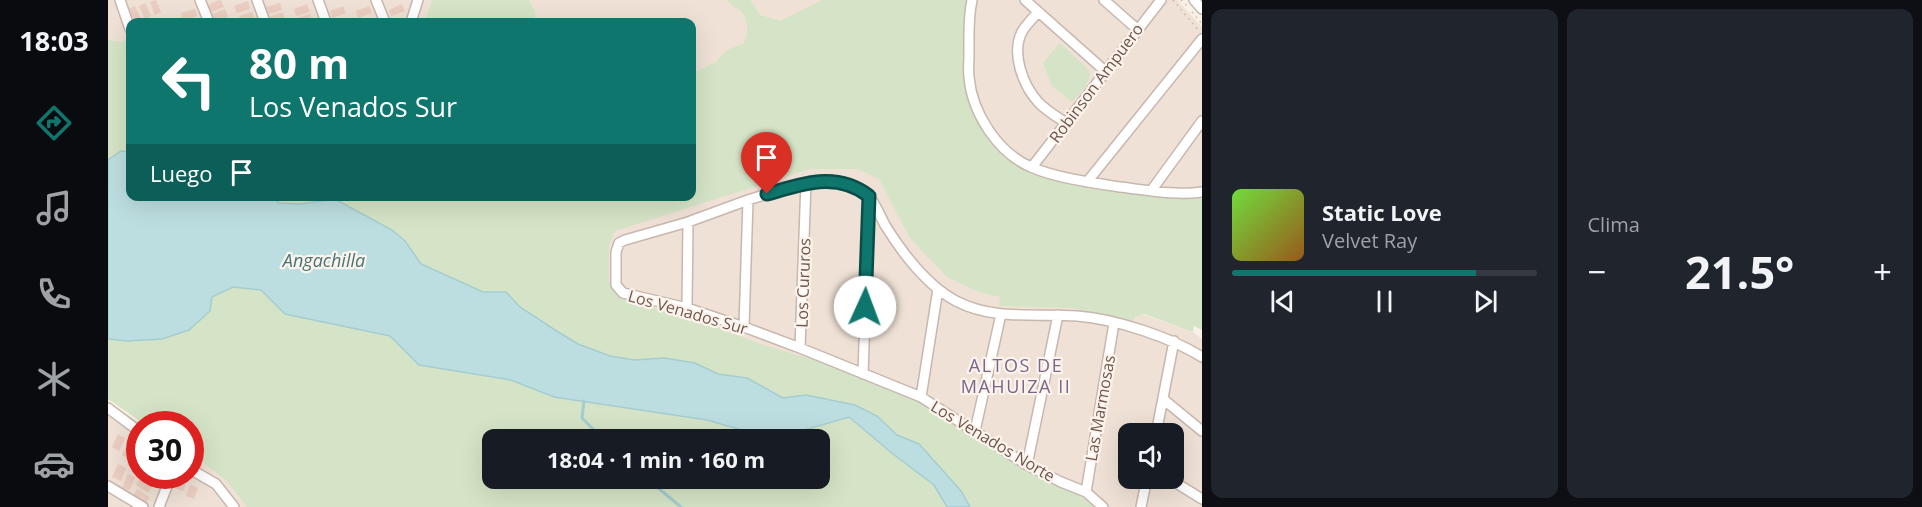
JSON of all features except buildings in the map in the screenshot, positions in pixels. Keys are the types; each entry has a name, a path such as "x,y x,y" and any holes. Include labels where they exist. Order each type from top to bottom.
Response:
{"street":[{"path":"120,0 126,18"},
{"path":"201,0 208,18"},
{"path":"257,0 264,18"},
{"path":"318,0 325,18"},
{"path":"376,0 383,18"},
{"path":"412,18 418,0"},
{"path":"972,0 969,15 969,77 974,99 982,119 995,138 1012,155 1032,167 1088,182 1151,191 1202,192"},
{"path":"1025,0 1105,71"},
{"path":"1104,0 1137,29"},
{"name":"Robinson Ampuero","path":"1032,167 1161,0"},
{"path":"1194,0 1202,9"},
{"path":"1038,12 1022,31 1018,46 1019,64 1023,79 1040,103 1066,123"},
{"path":"1088,182 1202,39"},
{"path":"1151,191 1202,121"},
{"name":"Los Venados Sur","path":"869,196 854,187 836,181 806,182 688,222 625,240 620,243 616,252 616,285 625,294 687,308 744,327 879,381"},
{"name":"Los Cururos","path":"800,348 806,182"},
{"path":"869,196 901,248 938,289 966,306 1001,314 1080,316 1114,323 1174,341 1202,357"},
{"path":"862,374 869,196"},
{"path":"744,327 748,200"},
{"path":"687,308 688,222"},
{"path":"921,398 938,289"},
{"path":"975,431 1001,314"},
{"path":"1027,465 1058,315"},
{"name":"Las Marmosas","path":"1086,492 1114,323"},
{"path":"1158,423 1174,341"},
{"name":"Los Venados Norte","path":"879,381 921,398 1027,465 1086,492 1103,507"},
{"path":"1163,399 1202,431"},
{"path":"108,408 126,422"},
{"path":"204,477 216,484 234,507"},
{"path":"108,486 143,507"},
{"path":"1184,488 1202,499"},
{"path":"159,507 166,489"},
{"path":"1141,507 1145,489"}],"path":[{"path":"1173,0 1202,34"}],"shaded area":[{"path":"108,0 851,0 696,71 696,18 126,18 126,85 108,62"},
{"path":"951,0 1177,0 1202,27 1202,213 1133,209 992,167"},
{"path":"814,134 1004,266 1193,332 1202,339 1202,507 1045,507 590,290 592,228 676,201 696,201 696,194"},
{"path":"108,402 126,414 126,489 204,489 204,464 222,474 249,507 108,507"}],"green space":[{"path":"432,0 529,0 535,11 535,18 426,18"},
{"path":"727,0 750,0 760,15 780,21 823,0 967,0 964,10 965,60 975,109 1023,168 1064,183 1104,190 1202,199 1202,330 1194,326 1193,332 1144,314 1135,317 1133,321 1072,308 999,306 1000,297 981,293 947,277 910,238 879,179 857,169 810,169 615,231 609,246 609,281 620,298 692,318 767,346 822,362 921,402 1076,493 1094,507 247,507 226,480 204,464 204,411 126,412 108,399 108,40 120,42 126,40 126,201 696,201 696,71 716,62 727,50 744,43 747,34 745,17"},
{"path":"1060,43 1089,70 1087,83 1072,102 1052,86 1043,63"}],"water":[{"name":"Angachilla","path":"121,151 126,152 126,201 277,201 300,204 339,201 392,230 405,241 421,264 483,292 506,292 520,307 578,344 610,356 634,360 664,358 695,363 718,374 747,378 783,398 806,395 855,405 877,416 897,435 919,444 961,491 970,507 947,507 934,485 849,417 808,429 738,429 707,420 554,397 511,380 419,365 390,336 285,314 261,290 233,287 212,297 210,311 189,330 162,339 127,341 108,339 108,160"}],"waterway":[{"path":"584,401 582,418 593,429"},
{"path":"659,489 681,507"}],"district":[{"name":"ALTOS DE MAHUIZA II","path":"1016,376"}],"route":[{"path":"767,194 806,182 826,180 845,183 869,196 865,307"}]}
